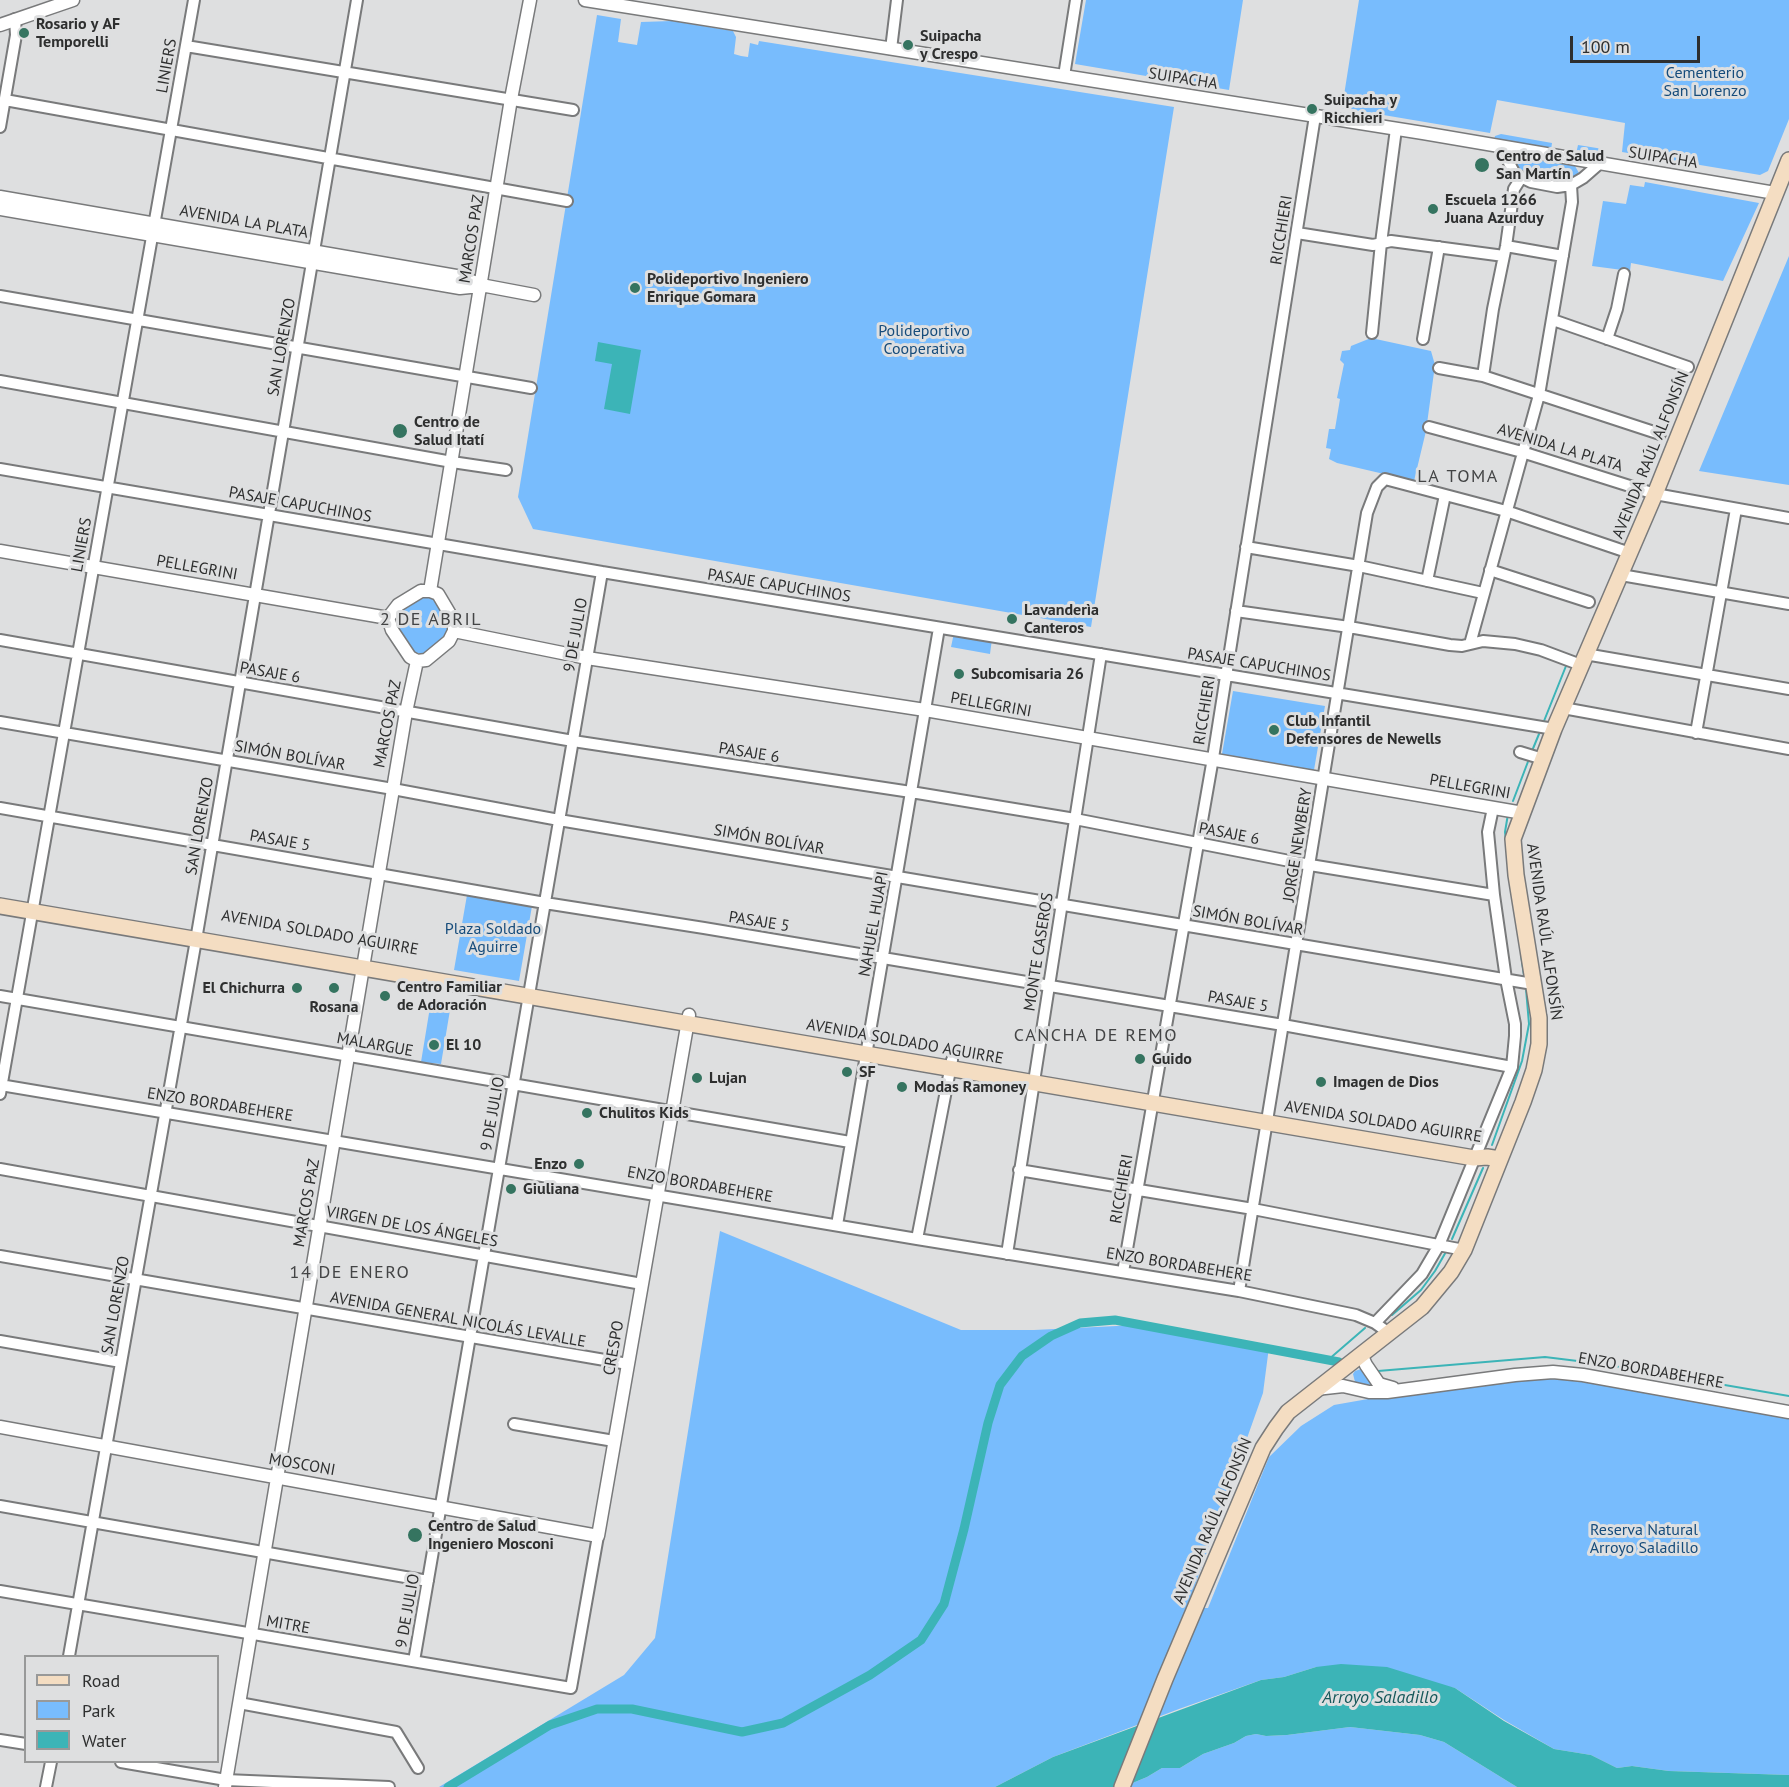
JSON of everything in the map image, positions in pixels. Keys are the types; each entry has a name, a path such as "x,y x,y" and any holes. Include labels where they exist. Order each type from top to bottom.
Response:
{"main road":[{"name":"AVENIDA RAÚL ALFONSÍN","path":"1122,1787 1263,1448 1288,1412 1422,1307 1438,1290 1464,1250 1485,1156 1534,1070 1539,1036 1539,1018 1516,875 1514,839 1523,813 1531,755 1554,729 1621,575 1789,160"},
{"name":"AVENIDA SOLDADO AGUIRRE","path":"0,896 33,907"},
{"name":"AVENIDA SOLDADO AGUIRRE","path":"0,906 33,907 1485,1156"}],"street":[{"path":"0,25 73,0"},
{"name":"LINIERS","path":"1,1088 194,0"},
{"name":"SAN LORENZO","path":"69,1655 197,935 357,0"},
{"name":"MARCOS PAZ","path":"430,591 530,0"},
{"name":"SUIPACHA","path":"585,0 1396,129 1775,193"},
{"path":"891,49 897,0"},
{"path":"1064,76 1076,0"},
{"path":"0,127 16,35 15,20"},
{"path":"186,46 573,110"},
{"path":"5,100 567,201"},
{"name":"RICCHIERI","path":"1123,1272 1213,758 1315,116"},
{"path":"1372,333 1396,129"},
{"path":"1508,148 1507,159 1510,166 1521,178 1557,187 1571,185 1592,172 1599,164"},
{"path":"1483,376 1514,189 1521,178"},
{"path":"1470,644 1539,394 1572,202 1571,185"},
{"name":"AVENIDA LA PLATA","path":"0,197 154,230"},
{"name":"AVENIDA LA PLATA","path":"0,209 154,230 313,257 462,277 481,285 534,295"},
{"path":"1297,233 1373,245 1391,241 1439,247 1563,255"},
{"path":"1423,339 1439,247"},
{"path":"1607,339 1617,309 1624,274"},
{"path":"0,296 531,388"},
{"path":"1553,320 1688,368"},
{"path":"1439,368 1483,376 1660,434"},
{"path":"0,381 506,470"},
{"name":"AVENIDA LA PLATA","path":"1429,427 1522,452 1655,494 1789,518"},
{"name":"PASAJE CAPUCHINOS","path":"0,469 602,572 1554,729"},
{"name":"JORGE NEWBERY","path":"1239,1291 1367,513 1377,487 1385,479 1445,495"},
{"path":"1427,580 1445,495 1506,511 1630,553"},
{"path":"1696,733 1736,508"},
{"path":"1246,547 1359,566 1484,593"},
{"name":"PELLEGRINI","path":"0,551 388,618"},
{"path":"1490,570 1589,602"},
{"name":"9 DE JULIO","path":"414,1661 602,572"},
{"path":"1621,575 1789,604"},
{"path":"421,591 430,591 438,594 454,621 454,631 449,641 426,660 417,661 410,657 392,630 388,618 398,605 421,591"},
{"path":"1236,612 1349,627 1450,645 1483,641 1515,644 1583,660 1707,675 1789,690"},
{"name":"NAHUEL HUAPI","path":"837,1225 939,628"},
{"name":"PELLEGRINI","path":"454,631 587,658 925,710 1523,813"},
{"name":"PASAJE 6","path":"0,640 573,741 1075,819 1310,865 1494,895"},
{"name":"MONTE CASEROS","path":"1007,1254 1101,654"},
{"name":"MARCOS PAZ","path":"225,1784 406,712 417,661"},
{"path":"1563,708 1789,749"},
{"name":"SIMÓN BOLÍVAR","path":"0,722 393,789 559,820 1533,984"},
{"name":"PASAJE 5","path":"0,808 545,903 883,957 1283,1025 1512,1067"},
{"path":"1375,1323 1422,1274 1439,1245 1485,1156 1512,1067 1515,1036 1494,895 1488,832 1493,808"},
{"name":"MALARGUE","path":"0,996 850,1142"},
{"name":"CRESPO","path":"571,1688 688,1019"},
{"path":"917,1239 951,1064"},
{"name":"ENZO BORDABEHERE","path":"1,1088 334,1140 1239,1291 1356,1315 1375,1323 1389,1333"},
{"name":"VIRGEN DE LOS ÁNGELES","path":"0,1169 642,1284"},
{"path":"1019,1170 1253,1209 1464,1250"},
{"name":"AVENIDA GENERAL NICOLÁS LEVALLE","path":"0,1256 628,1364"},
{"path":"0,1341 121,1362"},
{"path":"1353,1388 1348,1373 1356,1358 1366,1365 1379,1384 1400,1389"},
{"name":"ENZO BORDABEHERE","path":"1316,1389 1343,1386 1369,1392 1387,1392 1553,1372 1617,1380 1789,1412"},
{"path":"514,1424 614,1441"},
{"name":"MOSCONI","path":"0,1427 598,1536"},
{"path":"0,1506 428,1581"},
{"name":"MITRE","path":"0,1591 571,1688"},
{"path":"239,1703 396,1732 418,1768"},
{"path":"0,1740 24,1744"},
{"path":"46,1787 51,1763"},
{"path":"130,1763 225,1784 389,1787"}],"green space":[{"path":"1086,0 1243,0 1229,90 1075,64"},
{"name":"Cementerio San Lorenzo","path":"1359,0 1789,0 1789,119 1768,171 1760,175 1622,152 1625,123 1497,100 1490,133 1342,108"},
{"name":"Polideportivo Cooperativa","path":"597,15 621,19 618,42 637,45 641,22 672,21 733,31 736,37 734,54 741,56 748,57 750,43 758,45 759,41 1174,107 1091,627 533,529 518,497"},
{"path":"1501,134 1552,143 1551,150 1494,140 1495,136"},
{"path":"1578,145 1603,149 1602,156 1598,158 1576,154"},
{"path":"1516,157 1575,166 1579,173 1576,178 1565,181 1524,175 1514,164"},
{"path":"1645,182 1759,203 1723,281 1631,263 1630,271 1592,266 1603,201 1626,204 1630,185 1644,187"},
{"path":"1789,256 1789,485 1699,471"},
{"path":"1371,338 1431,351 1435,365 1426,431 1414,481 1337,463 1329,459 1331,449 1326,448 1329,429 1335,429 1340,399 1337,398 1344,364 1340,360 1342,351 1350,350 1351,346"},
{"path":"421,597 434,599 448,619 446,636 424,654 412,652 395,625 399,612"},
{"path":"954,633 992,639 990,654 951,647"},
{"name":"Club Infantil Defensores de Newells","path":"1233,691 1325,706 1314,770 1222,754"},
{"name":"Plaza Soldado Aguirre","path":"467,895 532,906 519,981 454,970"},
{"name":"El 10","path":"431,1001 451,1004 441,1064 421,1062"},
{"name":"Reserva Natural Arroyo Saladillo","path":"720,1231 961,1330 1034,1330 1137,1325 1269,1347 1263,1393 1187,1608 1208,1608 1269,1457 1301,1426 1334,1405 1515,1380 1584,1380 1789,1418 1789,1775 1669,1771 1632,1766 1617,1768 1591,1755 1554,1749 1455,1688 1316,1667 1284,1677 1261,1680 1179,1709 1053,1757 995,1787 439,1787 624,1675 655,1638"},
{"path":"1361,1369 1378,1388 1359,1386 1355,1382 1353,1374"},
{"path":"1350,1727 1420,1735 1444,1742 1517,1787 1123,1787 1162,1768 1180,1768 1203,1754 1234,1743 1246,1736 1287,1735"}],"water":[{"path":"598,342 641,350 630,414 604,409 612,364 595,361"},
{"name":"Arroyo Saladillo","path":"1341,1664 1387,1667 1455,1688 1504,1721 1554,1749 1591,1755 1617,1768 1632,1766 1669,1771 1789,1775 1789,1787 1517,1787 1444,1742 1420,1735 1350,1727 1287,1735 1246,1736 1234,1743 1203,1754 1180,1768 1162,1768 1123,1787 995,1787 1053,1757 1261,1680 1284,1677 1316,1667"}],"waterway":[{"path":"1544,721 1566,666"},
{"path":"1532,751 1539,734"},
{"path":"1513,801 1529,759"},
{"path":"1506,841 1508,814"},
{"path":"1521,954 1524,975"},
{"path":"1492,1145 1522,1061 1529,1024 1526,989"},
{"path":"1452,1239 1483,1168"},
{"path":"1392,1315 1421,1290 1447,1250"},
{"path":"448,1787 550,1725 597,1709 632,1709 742,1732 783,1723 870,1675 921,1640 944,1604 988,1423 1000,1385 1022,1356 1051,1336 1080,1323 1115,1320 1339,1362"},
{"path":"1328,1360 1365,1328"},
{"path":"1378,1371 1545,1357 1602,1364 1789,1396"}],"place":[{"name":"Rosario y AF Temporelli","path":"24,33"},
{"name":"Suipacha y Crespo","path":"908,45"},
{"name":"Suipacha y Ricchieri","path":"1312,109"},
{"name":"Centro de Salud San Martín","path":"1482,165"},
{"name":"Escuela 1266 Juana Azurduy","path":"1433,209"},
{"name":"Polideportivo Ingeniero Enrique Gomara","path":"635,288"},
{"name":"Centro de Salud Itatí","path":"400,431"},
{"name":"Lavanderìa Canteros","path":"1012,619"},
{"name":"Subcomisaria 26","path":"959,674"},
{"name":"Club Infantil Defensores de Newells","path":"1274,730"},
{"name":"El Chichurra","path":"297,988"},
{"name":"Rosana","path":"334,988"},
{"name":"Centro Familiar de Adoración","path":"385,996"},
{"name":"El 10","path":"434,1045"},
{"name":"Guido","path":"1140,1059"},
{"name":"SF","path":"847,1072"},
{"name":"Lujan","path":"697,1078"},
{"name":"Imagen de Dios","path":"1321,1082"},
{"name":"Modas Ramoney","path":"902,1087"},
{"name":"Chulitos Kids","path":"587,1113"},
{"name":"Enzo","path":"579,1164"},
{"name":"Giuliana","path":"511,1189"},
{"name":"Centro de Salud Ingeniero Mosconi","path":"415,1535"}],"district":[{"name":"LA TOMA","path":"1458,477"},
{"name":"2 DE ABRIL","path":"431,620"},
{"name":"CANCHA DE REMO","path":"1096,1036"},
{"name":"14 DE ENERO","path":"350,1273"}]}
